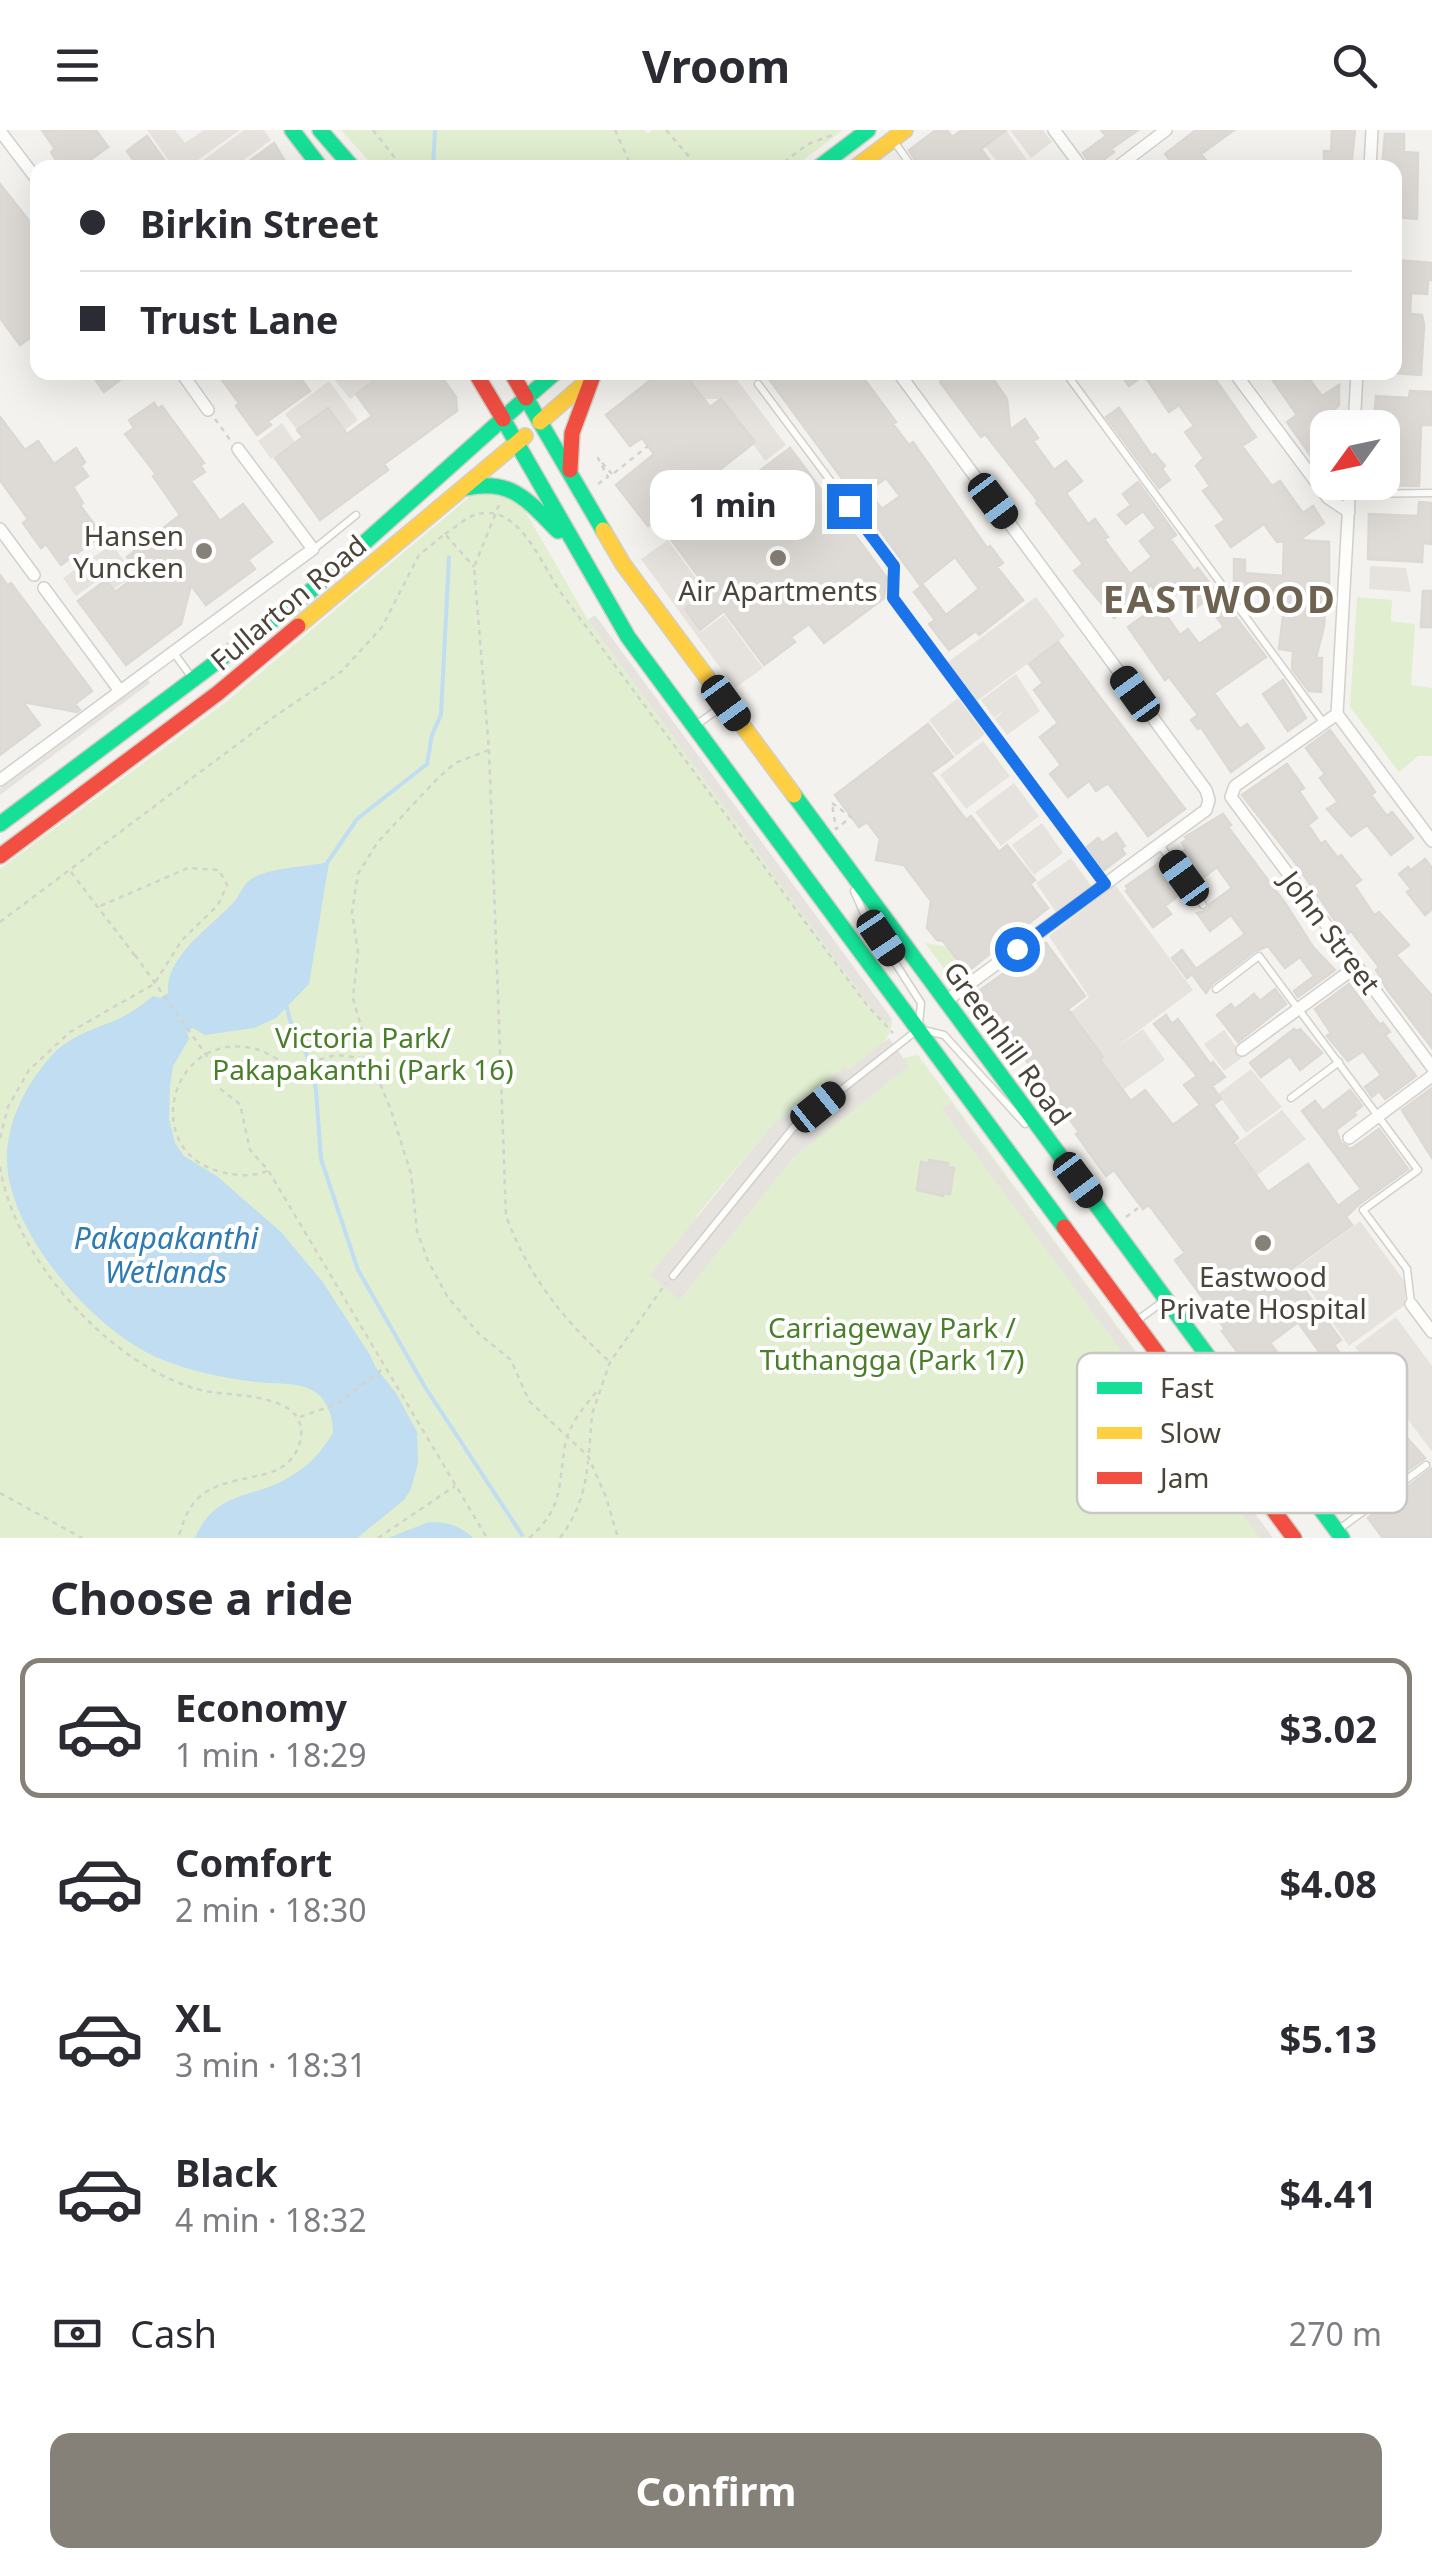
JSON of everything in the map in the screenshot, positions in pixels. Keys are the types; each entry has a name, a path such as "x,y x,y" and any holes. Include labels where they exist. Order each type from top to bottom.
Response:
{"main road":[{"path":"292,130 315,160"},
{"path":"320,130 346,160"},
{"path":"829,160 868,130"},
{"path":"866,160 898,134"},
{"path":"479,380 628,637 1158,1353"},
{"name":"Greenhill Road","path":"516,380 623,564 1205,1353"},
{"name":"Fullarton Road","path":"0,824 306,595 547,380"},
{"name":"Fullarton Road","path":"0,856 218,693 464,489 588,380"},
{"path":"570,472 568,445 593,380"},
{"path":"464,489 487,482 516,491 572,545"},
{"path":"1276,1513 1294,1538"},
{"name":"Greenhill Road","path":"1324,1513 1340,1534"}],"street":[{"path":"1054,130 1076,160"},
{"path":"1127,160 1166,130"},
{"path":"1370,160 1372,130"},
{"path":"0,131 30,170"},
{"path":"186,380 208,410"},
{"path":"904,380 1206,790 1209,800 1206,810 946,1001"},
{"path":"1240,380 1328,498 1349,512"},
{"path":"1355,410 1357,380"},
{"path":"238,449 313,549"},
{"path":"1350,500 1337,714 1432,842"},
{"path":"0,529 34,575"},
{"name":"Fullarton Road","path":"0,780 313,549"},
{"path":"44,588 120,690"},
{"path":"1322,722 1337,714"},
{"name":"John Street","path":"1322,722 1235,786 1231,797 1432,1067"},
{"path":"1242,1050 1356,966"},
{"path":"1349,1138 1432,1076"},
{"path":"1412,1304 1432,1332"}],"lane":[{"path":"898,134 909,160"},
{"path":"1070,380 1322,722"},
{"path":"758,384 894,566 893,598 1105,884"},
{"path":"1400,491 1432,493"},
{"path":"313,549 356,514"},
{"path":"174,652 194,680"},
{"path":"696,726 726,703"},
{"path":"1159,844 1203,905"},
{"path":"837,854 865,916 922,1004 917,1030"},
{"path":"1216,989 1260,956 1418,1170 1364,1210 1407,1269 1412,1304"},
{"path":"674,1276 793,1128 917,1030 944,1035 1015,1116 1057,1152"},
{"path":"1291,1098 1339,1062"},
{"path":"1135,1322 1166,1300"},
{"path":"1407,1479 1426,1464"},
{"path":"1340,1534 1366,1513"}],"path":[{"path":"373,130 397,160"},
{"path":"615,130 628,160"},
{"path":"666,130 692,160"},
{"path":"787,160 808,144 847,130"},
{"path":"208,410 238,449"},
{"path":"593,488 648,446"},
{"path":"504,494 474,567 488,750 506,1216 518,1248 556,1309 610,1362"},
{"path":"0,922 342,671 382,627 418,556 472,516 495,513 514,522 559,590 866,1004 901,1041"},
{"path":"446,534 474,567"},
{"path":"488,750 455,763 437,779 378,842 358,874 352,912 358,952 353,998 370,1059 392,1110 410,1174 417,1231 428,1261 447,1296 468,1322 511,1360 529,1401 588,1456 618,1538"},
{"path":"832,803 842,810 851,817 836,829 832,803"},
{"path":"0,1138 8,1107 29,1070 70,1032 154,984 182,940 218,905 227,884 219,870 188,868 98,907"},
{"path":"70,871 212,1064 218,1088 240,1104 250,1150 268,1170 487,1538"},
{"path":"268,1170 258,1175 235,1175 213,1170 191,1156 177,1138 172,1115 176,1092 187,1068 205,1054 225,1047 256,1049 291,1067 336,1055 370,1059"},
{"path":"1023,1080 1034,1072"},
{"path":"0,1167 3,1185 22,1230 46,1272 114,1344 188,1386 214,1394 272,1400 298,1418 302,1428 298,1449 286,1467 214,1488 190,1506 178,1538"},
{"path":"1125,1218 1141,1206"},
{"path":"560,1538 577,1515 586,1486 592,1414 610,1362 650,1302 674,1276"},
{"path":"298,1418 337,1404 385,1368"},
{"path":"529,1538 558,1502 572,1424 602,1385"},
{"path":"378,1538 456,1485"},
{"path":"0,1493 82,1538"}],"green space":[{"path":"341,130 644,130 648,134 653,130 843,130 803,160 368,160"},
{"name":"Victoria Park/ Pakapakanthi (Park 16)","path":"495,490 512,498 525,511 588,620 868,1004 886,1024 892,1019 888,1036 877,1049 847,1071 844,1067 774,1123 697,1215 680,1300 793,1158 909,1066 903,1058 918,1055 1137,1353 1077,1353 1077,1513 1255,1513 1273,1538 0,1538 0,869 226,702 473,494"},
{"path":"1357,597 1392,600 1391,621 1415,624 1411,685 1432,688 1432,756 1418,756 1399,772 1350,707"},
{"path":"925,943 948,947 968,974 954,982"}],"shaded area":[{"path":"147,130 175,130 185,143 204,130 240,130 198,160 168,160"},
{"path":"244,130 264,130 271,140 244,160 203,160"},
{"path":"1006,130 1027,160 996,160 985,146"},
{"path":"1010,130 1043,130 1052,142 1031,158"},
{"path":"335,380 376,380 350,399"},
{"path":"689,380 737,380 786,445 765,461 721,399 704,399"},
{"path":"329,381 358,420 345,430 328,408 297,430 285,414"},
{"path":"282,423 295,442 271,459 258,441"},
{"path":"668,540 706,592 684,610 701,632 724,615 763,668 735,688 641,559"},
{"path":"112,544 134,575 114,589 104,576 76,596 63,578"},
{"path":"1370,566 1406,568 1411,592 1369,589"},
{"path":"1036,597 1065,636 977,701 948,662"},
{"path":"595,615 892,1019 886,1024 588,620"},
{"path":"1016,674 1040,711 1007,735 995,719 1006,709 994,718 981,700"},
{"path":"148,679 150,683 0,795 0,789"},
{"path":"958,698 985,734 956,756 929,720"},
{"path":"983,741 1010,776 966,809 940,775"},
{"path":"1014,783 1039,816 1001,846 975,812"},
{"path":"1042,823 1063,853 1034,875 1012,845"},
{"path":"1071,858 1092,887 1056,912 1036,883"},
{"path":"1115,885 1193,990 1114,1049 1143,1029 1165,1060 1123,1090 1101,1061 1104,1057 1070,1013 1089,997 1049,936"},
{"path":"1224,1030 1243,1057 1224,1071 1204,1044"},
{"path":"889,1038 909,1066 793,1158 680,1300 650,1275 773,1124 844,1067 848,1070"},
{"path":"1251,1069 1282,1107 1246,1133 1218,1094"},
{"path":"951,1103 1136,1353 1123,1353 942,1109"},
{"path":"1282,1110 1306,1139 1257,1175 1234,1145"},
{"path":"1360,1221 1405,1282 1405,1305 1349,1346 1295,1269"},
{"path":"1396,1317 1432,1366 1432,1452 1407,1418 1407,1353 1359,1353 1355,1347"},
{"path":"1241,1513 1254,1513 1273,1538 1260,1538"}],"water":[{"name":"Pakapakanthi Wetlands","path":"329,862 309,984 276,1018 254,1028 205,1035 193,1028 187,1032 189,1039 173,1066 169,1119 175,1143 184,1156 218,1177 281,1232 322,1281 417,1432 418,1463 404,1500 357,1538 195,1538 204,1522 227,1502 282,1481 312,1460 333,1433 328,1408 316,1392 304,1387 232,1379 173,1364 135,1346 109,1327 82,1303 37,1245 10,1184 8,1141 22,1100 54,1053 80,1035 128,1014 153,996 160,998 168,993 169,979 182,955 250,880 261,874"},
{"path":"429,1522 453,1525 473,1538 388,1538"}],"building":[{"path":"42,130 96,130 108,147 90,160 56,160 51,152 55,149"},
{"path":"936,130 947,130 952,137 962,130 1006,130 981,149 989,160 915,160 909,150"},
{"path":"1101,130 1138,130 1111,149 1114,152 1103,160 1088,160 1083,153 1106,136"},
{"path":"1196,130 1234,130 1201,154 1206,160 1170,160 1165,154"},
{"path":"1332,130 1355,130 1352,160 1324,160 1324,151 1331,151"},
{"path":"1385,134 1404,134 1404,152 1418,153 1417,219 1402,218 1402,160 1383,160"},
{"path":"147,136 164,160 133,160 127,151"},
{"path":"274,143 284,160 251,160"},
{"path":"0,184 30,222 30,338 20,345 0,318"},
{"path":"1402,261 1432,263 1427,294 1411,293 1410,314 1422,315 1424,325 1421,375 1402,374"},
{"path":"96,380 120,380 104,392"},
{"path":"222,380 302,380 310,391 268,421 271,425 257,435 236,406 239,403"},
{"path":"375,380 444,380 456,397 457,411 384,464 388,470 320,520 275,458 303,437 297,430 328,408 347,434 372,416 356,394"},
{"path":"651,380 689,380 710,407 721,399 755,442 648,526 616,485 654,454 642,438 630,446 606,415"},
{"path":"770,380 865,380 896,422 893,424 909,445 913,442 987,548 990,546 1003,563 997,567 1023,600 979,635 976,631 949,650 929,624 935,620 914,592 923,585 946,615 979,589 955,557 920,585","holes":["886,478 900,496 882,509 868,491"]},
{"path":"994,380 1007,399 1010,430 1025,419 1038,438 1033,441 1054,470 1066,461 1082,481 1066,493 1088,524 1095,519 1108,537 1104,539 1130,574 1152,557 1140,541 1156,528 1143,511 1126,524 1118,515 1131,505 1123,494 1138,482 1176,535 1170,539 1194,571 1198,568 1266,657 1214,693 1240,729 1247,724 1264,748 1231,772 1201,727 1198,729 1191,720 1198,715 1169,677 1165,680 1128,627 1159,605 1180,635 1188,629 1199,644 1224,627 1205,601 1194,609 1181,590 1164,603 1151,585 1122,605 1125,610 1114,618 1074,571 1083,564 1038,501 985,434 981,437 940,382"},
{"path":"1147,380 1216,380 1256,437 1242,446 1272,486 1280,481 1303,513 1313,506 1324,523 1299,540 1329,542 1329,592 1316,658 1322,658 1321,692 1309,691 1292,669 1293,651 1279,649 1284,608 1270,607 1271,589 1234,588 1234,559 1245,560 1245,573 1283,576 1284,541 1277,542 1264,524 1231,547 1216,526 1225,520 1203,491 1210,486 1196,466 1204,458 1185,432 1194,426 1179,405 1169,412"},
{"path":"1273,380 1310,380 1322,396 1339,385 1339,405 1334,410 1310,410 1310,455 1287,422 1297,415"},
{"path":"1410,391 1432,392 1432,425 1421,425 1419,486 1400,485 1400,410 1375,410 1376,396 1409,398"},
{"path":"154,403 158,409 162,406 204,463 200,465 205,472 191,481 220,521 243,504 272,542 248,560 255,569 206,605 191,585 181,624 126,665 78,601 106,580 115,592 139,574 127,557 180,515 153,476 156,474 125,434 134,428 129,420"},
{"path":"1119,408 1152,456 1155,454 1165,466 1162,469 1170,480 1159,488 1106,417"},
{"path":"0,417 25,450 38,441 54,464 76,448 85,462 81,466 88,476 73,487 83,503 80,505 102,535 61,565 46,544 41,548 23,523 28,519 0,480"},
{"name":"Air Apartments","path":"790,448 887,578 884,598 824,643 809,624 791,637 795,642 764,665 724,611 700,630 685,609 709,591 670,538"},
{"path":"1419,502 1431,503 1432,544 1423,543 1422,562 1368,559 1369,514 1418,516"},
{"path":"0,575 7,585 11,583 92,691 75,704 80,710 77,712 23,702 40,725 0,755"},
{"path":"1423,591 1432,591 1432,627 1421,627"},
{"path":"1058,642 1185,809 1148,836 1108,783 1096,791 1089,781 1068,797 1050,774 1061,765 1040,737 1058,723 1034,690 1043,683 1029,664"},
{"path":"1283,680 1306,718 1288,731 1263,694"},
{"path":"928,724 953,757 931,773 966,820 971,816 999,852 1007,845 1035,880 1030,884 1048,908 967,972 943,941 937,940 927,928 931,901 904,865 876,860 880,839 867,822 859,827 835,795"},
{"path":"1330,730 1375,792 1371,795 1387,816 1392,812 1413,838 1391,855 1367,825 1351,836 1327,809 1338,802 1320,778 1325,774 1306,748"},
{"path":"1287,764 1304,788 1299,791 1317,818 1308,825 1321,844 1325,841 1338,858 1341,855 1361,880 1354,885 1374,915 1379,912 1409,945 1396,955 1432,996 1432,1048 1387,989 1376,970 1379,967 1351,931 1345,935 1242,795"},
{"path":"1223,814 1231,825 1228,827 1313,947 1335,970 1298,997 1294,991 1314,976 1300,957 1285,968 1268,946 1255,951 1206,993 1192,974 1187,978 1172,958 1182,950 1196,969 1245,934 1231,915 1210,931 1197,913 1208,910 1210,904 1232,888 1217,867 1196,883 1176,856 1186,849 1182,843 1185,837"},
{"path":"1116,833 1125,846 1121,848 1125,854 1104,870 1087,847 1098,838 1102,843"},
{"path":"1425,859 1432,868 1432,909 1425,915 1399,874"},
{"path":"1162,861 1184,891 1165,906 1171,914 1153,927 1126,886"},
{"path":"1046,943 1085,996 1068,1009 1103,1057 1100,1060 1131,1101 1145,1090 1173,1125 1200,1105 1184,1085 1197,1076 1154,1024 1166,1015 1172,1024 1178,1019 1211,1065 1213,1062 1225,1077 1212,1086 1221,1099 1213,1105 1238,1138 1233,1143 1268,1192 1308,1164 1338,1206 1361,1189 1302,1111 1315,1101 1323,1111 1350,1090 1362,1106 1336,1130 1341,1143 1351,1149 1379,1129 1408,1169 1346,1217 1352,1225 1290,1270 1341,1340 1334,1345 1340,1353 1320,1353 1298,1322 1270,1343 1278,1353 1238,1353 1175,1260 1185,1253 1149,1205 1143,1209 1114,1170 1106,1176 1076,1134 1079,1132 976,993"},
{"path":"1349,984 1380,1025 1383,1023 1390,1032 1385,1035 1416,1076 1385,1099 1379,1091 1372,1097 1365,1087 1381,1075 1363,1051 1348,1061 1327,1036 1331,1033 1315,1009"},
{"path":"1275,989 1286,1004 1238,1042 1217,1015 1231,1004 1235,1009 1254,994 1260,1001"},
{"path":"1294,1029 1300,1029 1322,1053 1300,1070 1290,1056 1261,1077 1250,1063"},
{"path":"1432,1088 1432,1158 1402,1110"},
{"path":"929,1160 954,1168 950,1194 917,1190 921,1162 929,1164"},
{"path":"1407,1438 1425,1458 1407,1471"},
{"path":"1432,1468 1432,1538 1383,1538 1368,1518 1374,1513 1407,1513 1407,1488"}],"waterway":[{"path":"433,160 435,130"},
{"path":"325,866 357,819 427,764 432,735 441,715 449,557"},
{"path":"286,1004 310,1062 321,1159 358,1270 425,1387 522,1535"}],"traffic: fast":[{"path":"292,130 315,160"},
{"path":"320,130 346,160"},
{"path":"829,160 868,130"},
{"path":"526,398 547,380"},
{"path":"0,824 306,595 526,398 603,530"},
{"path":"503,419 628,637 1064,1227"},
{"path":"466,488 496,486 518,494 558,531"},
{"path":"794,795 1206,1353"},
{"path":"1324,1513 1342,1538"}],"traffic: slow":[{"path":"866,160 905,130"},
{"path":"540,422 588,380"},
{"path":"298,626 525,436"},
{"path":"603,530 623,564 794,795"}],"traffic: jam":[{"path":"480,380 503,419"},
{"path":"516,380 526,398"},
{"path":"570,470 572,433 592,380"},
{"path":"0,856 218,693 298,626"},
{"path":"1064,1227 1157,1353"},
{"path":"1276,1513 1294,1538"}],"place":[{"name":"Hansen Yuncken","path":"204,551"},
{"name":"Air Apartments","path":"778,558"},
{"name":"Eastwood Private Hospital","path":"1263,1243"}],"district":[{"name":"EASTWOOD","path":"1220,598"}],"route":[{"path":"849,506 894,566 893,598 1105,884 1017,949"}],"park label":[{"name":"Carriageway Park / Tuthangga (Park 17)","path":"892,1343"}]}
